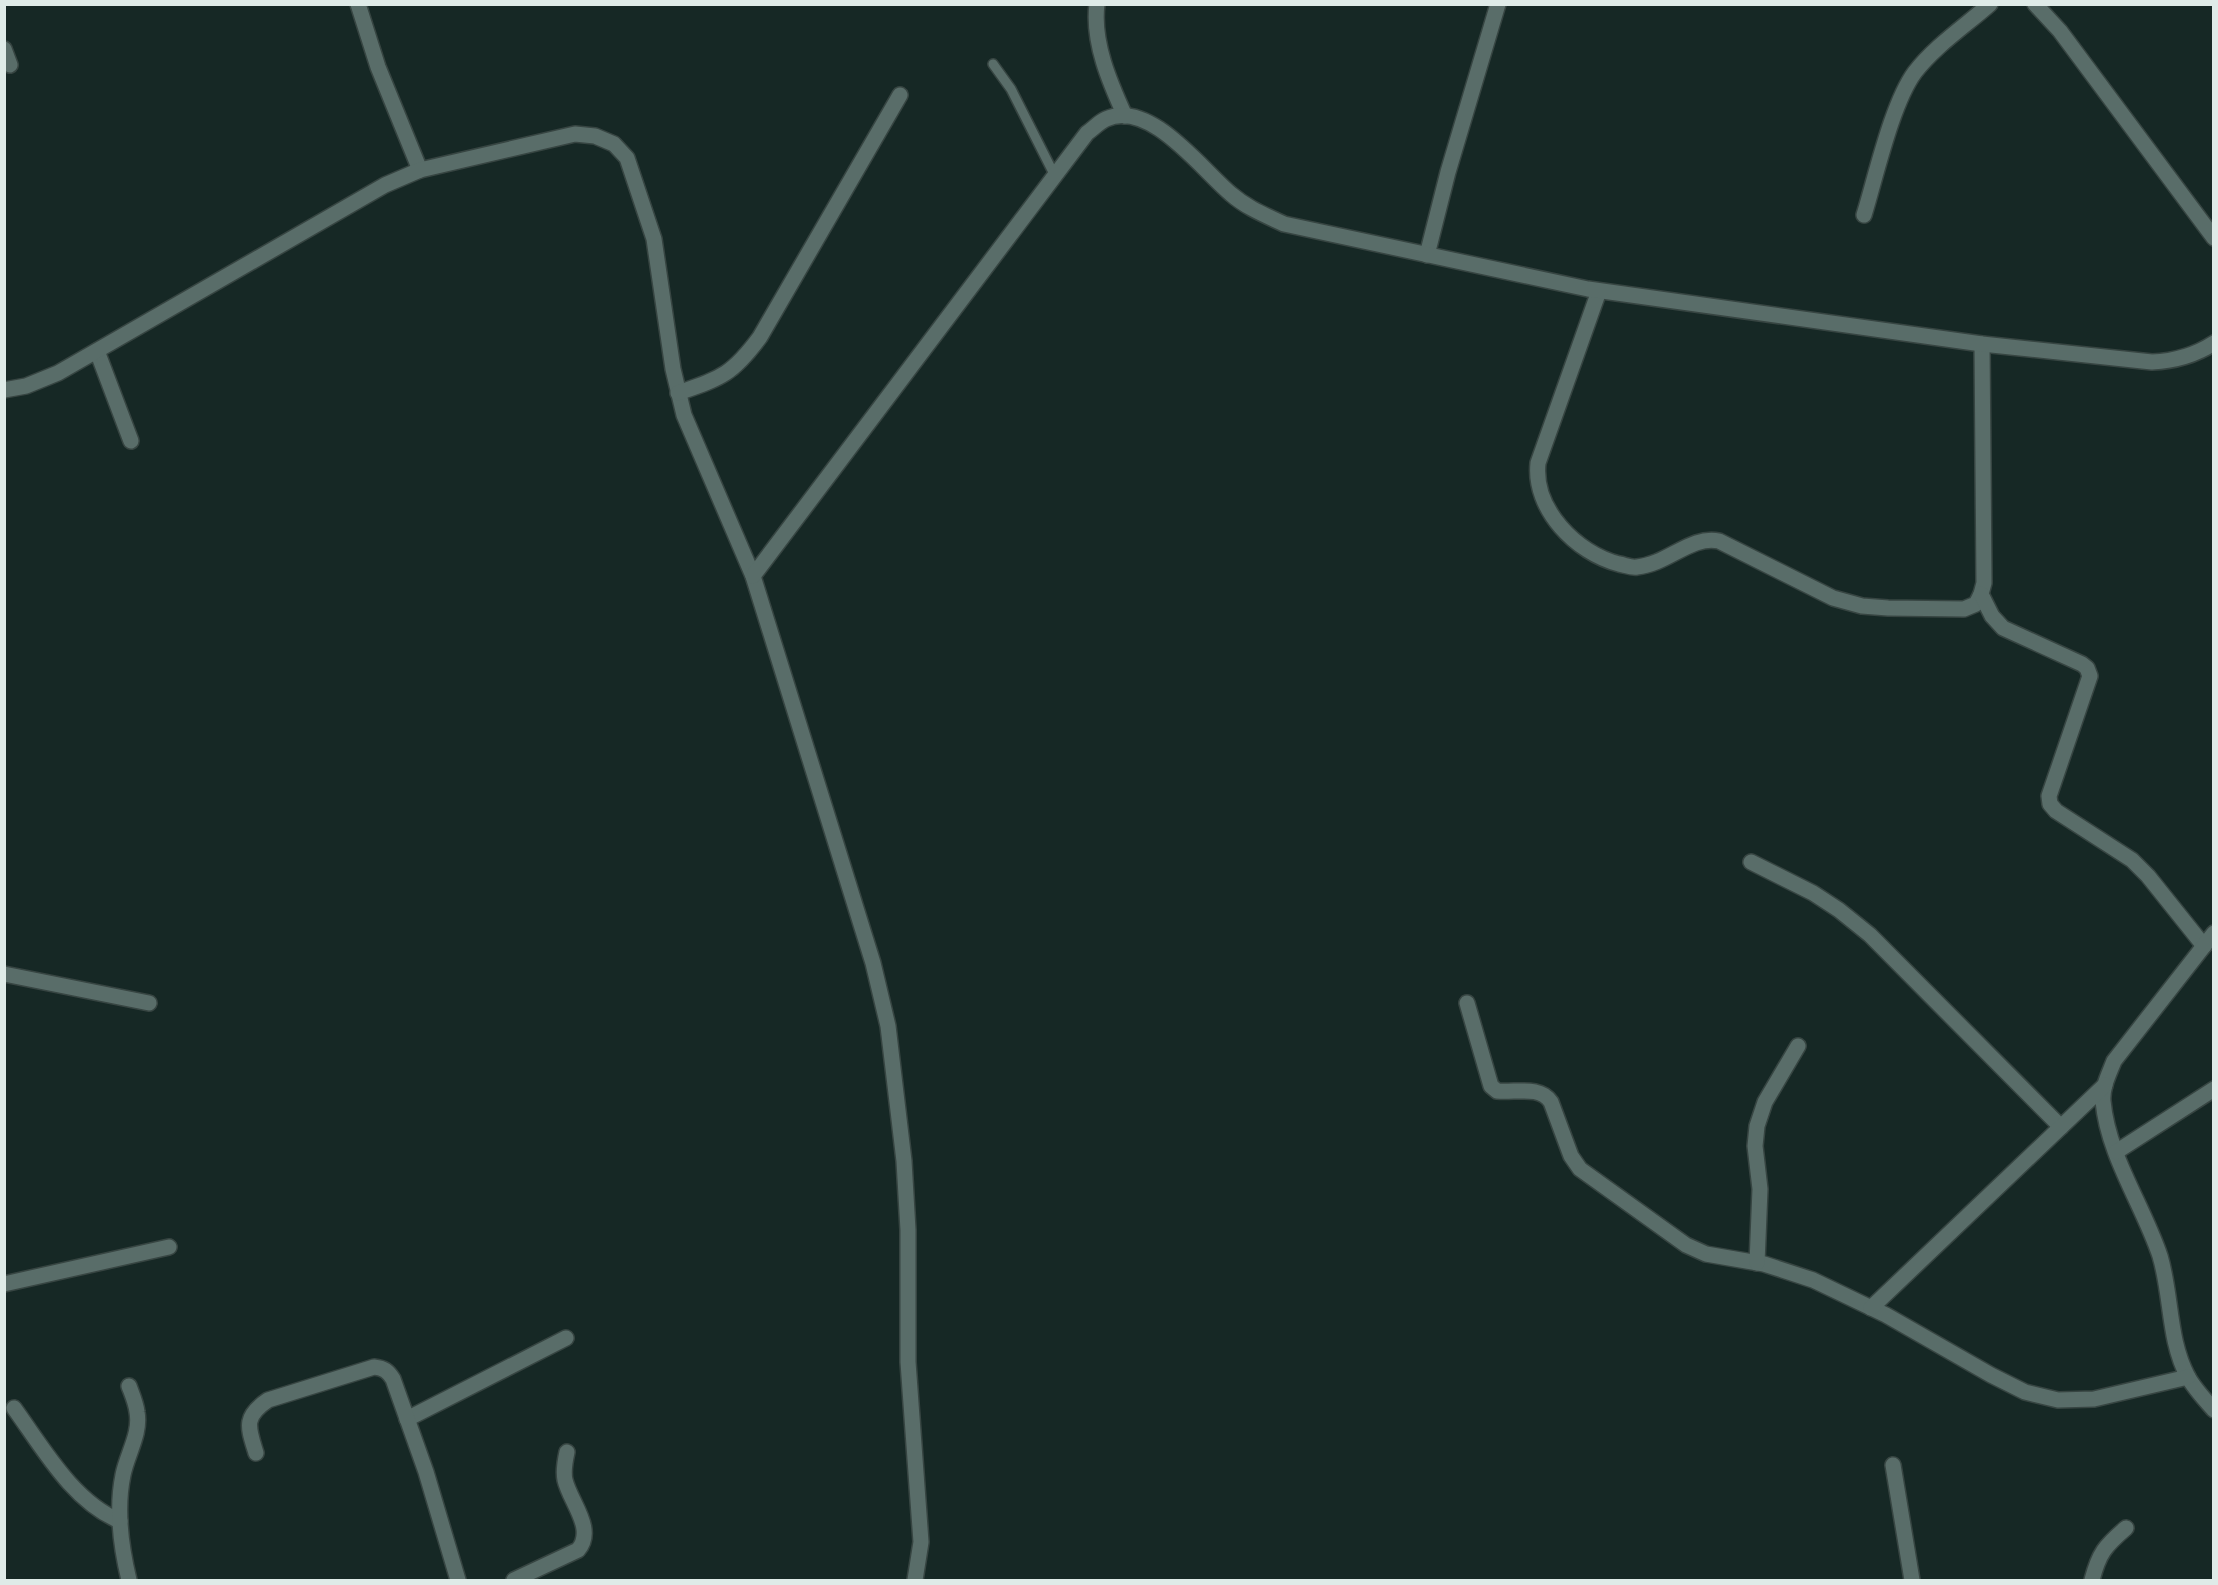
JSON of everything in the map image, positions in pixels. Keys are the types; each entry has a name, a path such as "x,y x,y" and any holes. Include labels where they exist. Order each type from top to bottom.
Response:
{"street":[{"path":"1097,4 1100,48 1112,86 1125,116"},
{"path":"1427,255 1448,172 1498,4"},
{"path":"1864,214 1902,96 1915,73 1936,50 1990,4"},
{"path":"2035,4 2060,31 2214,238"},
{"path":"358,5 378,67 420,170"},
{"path":"4,50 10,65"},
{"path":"678,393 715,380 731,371 760,337 900,94"},
{"path":"753,576 1087,133 1106,119 1125,116 1148,122 1172,138 1232,195 1255,211 1284,224 1599,291 1982,344 2152,362 2170,361 2189,356 2214,343"},
{"path":"4,390 26,386 58,373 385,185 420,170 575,134 595,136 614,144 627,158 654,239 673,369 684,415 753,576 873,963 888,1026 897,1089 908,1230 908,1362 921,1542 915,1581"},
{"path":"1599,291 1538,464 1537,478 1541,494 1557,522 1576,542 1607,561 1635,567 1663,561 1699,541 1709,539 1719,541 1833,598 1862,606 1964,609 1976,604 1981,594 1984,583 1982,344"},
{"path":"97,351 130,441"},
{"path":"1981,594 1996,623 2082,664 2090,675 2049,796 2050,804 2056,811 2132,860 2209,939 2114,1061 2105,1085 2103,1100 2116,1152 2159,1255 2167,1284 2169,1311 2177,1345 2188,1377 2214,1410"},
{"path":"1750,862 1813,893 1870,935 2061,1127"},
{"path":"4,974 149,1003"},
{"path":"1467,1003 1491,1086 1497,1091 1539,1092 1546,1095 1551,1102 1571,1156 1580,1169 1686,1245 1706,1254 1757,1263 1813,1280 1871,1308 2025,1392 2058,1400 2094,1399 2188,1377"},
{"path":"1757,1263 1760,1189 1755,1146 1757,1126 1765,1102 1798,1046"},
{"path":"1871,1308 2105,1085"},
{"path":"2116,1152 2214,1089"},
{"path":"4,1284 170,1246"},
{"path":"406,1419 566,1338"},
{"path":"256,1453 250,1434 250,1419 255,1408 268,1400 374,1367 383,1368 388,1372 426,1472 458,1581"},
{"path":"129,1386 137,1411 138,1424 122,1476 120,1521 129,1581"},
{"path":"14,1408 73,1487 88,1503 120,1521"},
{"path":"513,1581 578,1550 583,1544 586,1536 584,1526 564,1477 567,1452"},
{"path":"1893,1465 1912,1581"},
{"path":"2092,1581 2096,1564 2106,1545 2126,1528"}],"lane":[{"path":"993,64 1008,83 1055,177"}]}
